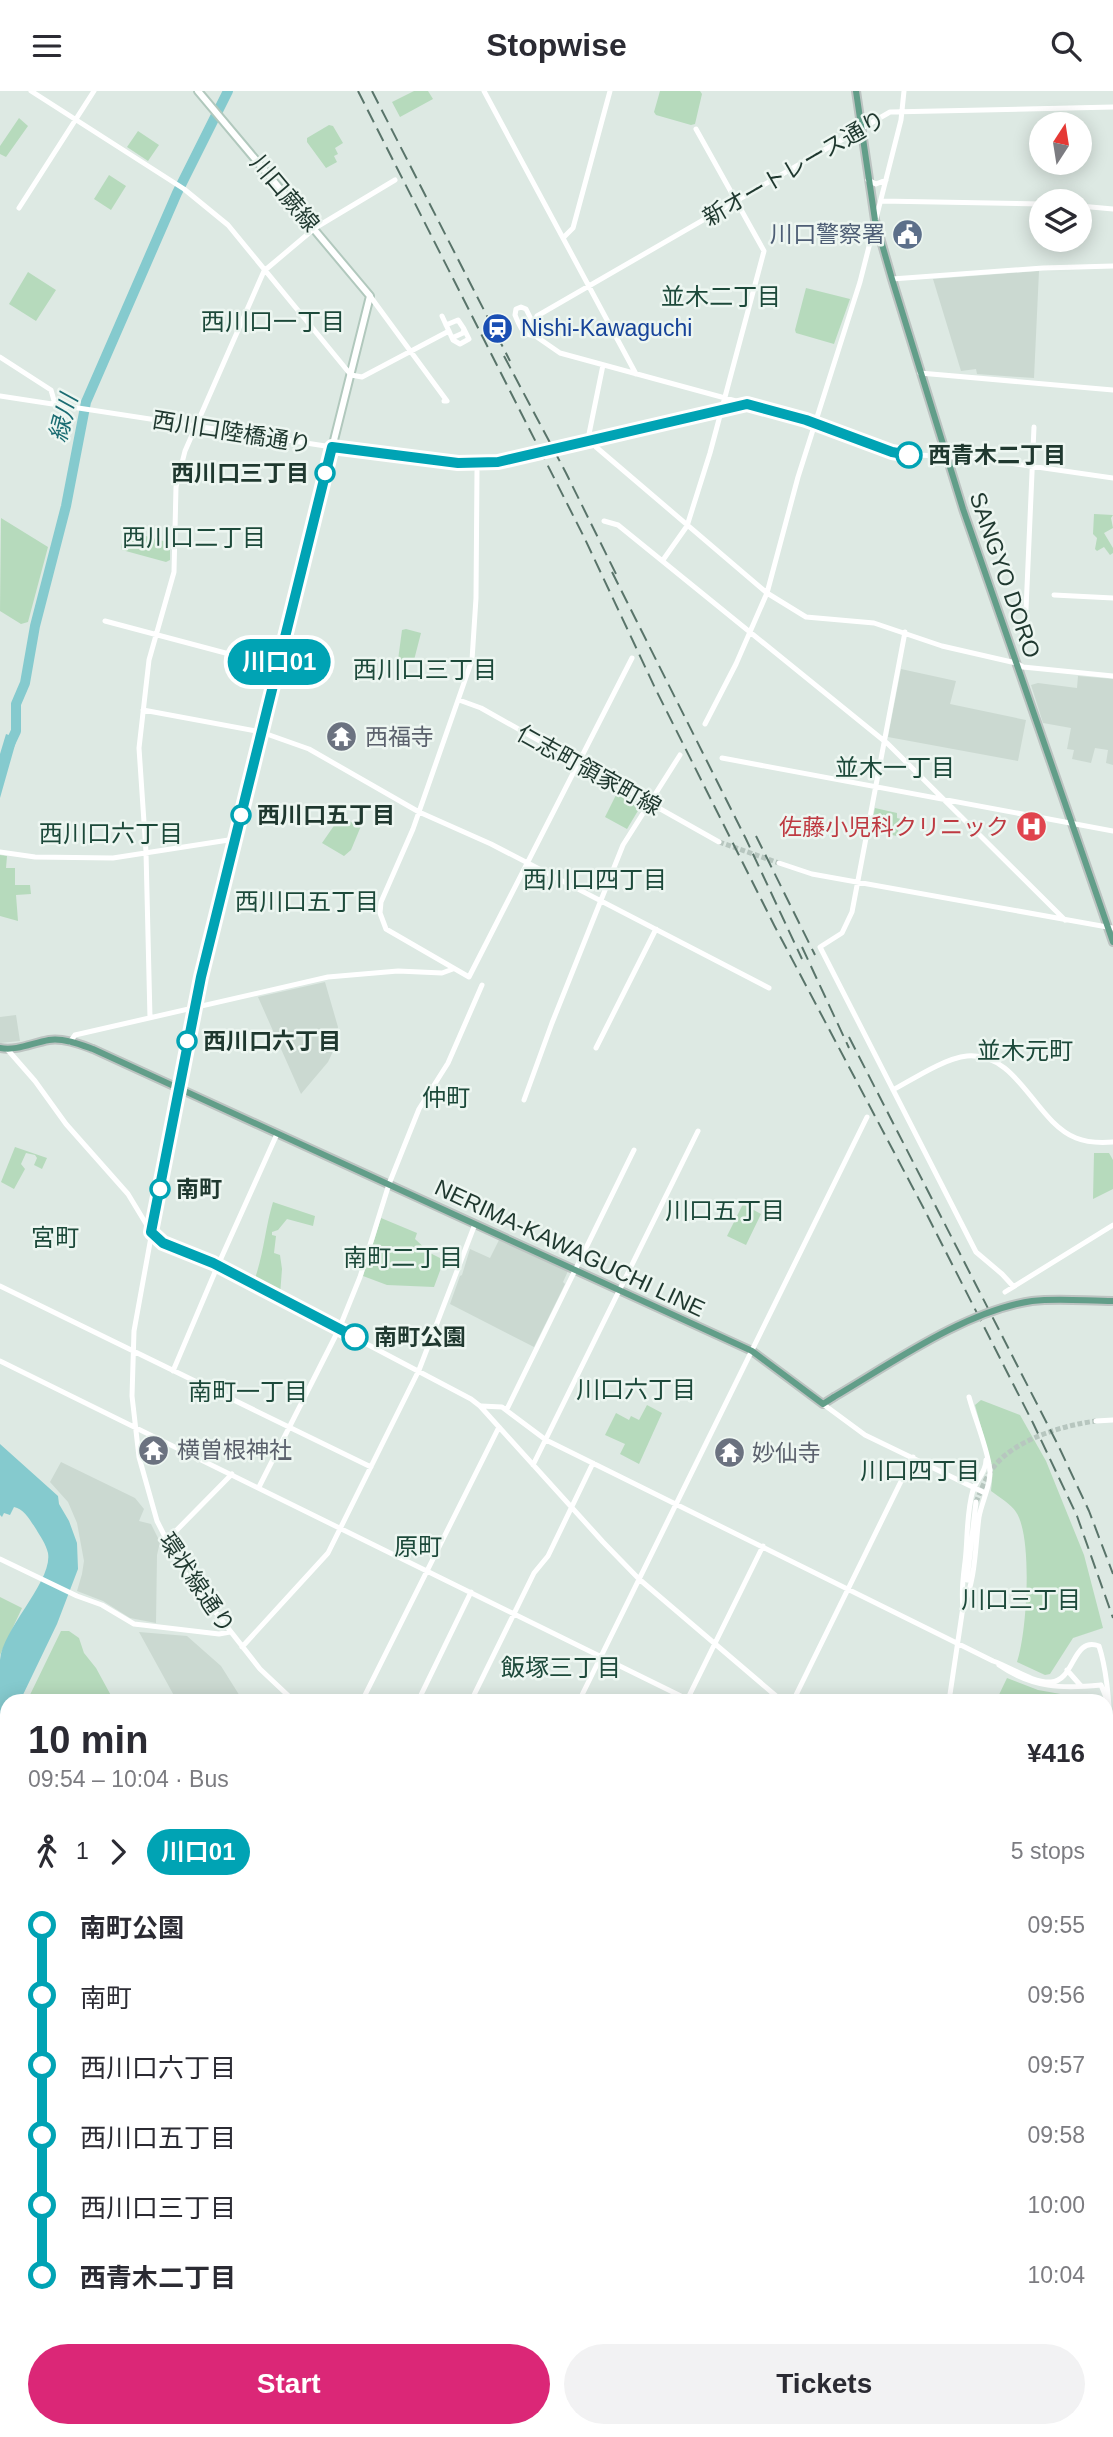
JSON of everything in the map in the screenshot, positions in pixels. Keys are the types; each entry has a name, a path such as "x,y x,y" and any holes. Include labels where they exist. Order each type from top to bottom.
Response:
{"main road":[{"name":"川口蕨線","path":"198,91 370,296"},
{"name":"SANGYO DORO","path":"856,91 875,220 920,373 945,454 1113,942"},
{"name":"環状線通り","path":"178,1088 194,1008 261,731 370,296"},
{"name":"NERIMA-KAWAGUCHI LINE","path":"4,1048 54,1040 93,1049 752,1351 823,1404"},
{"path":"823,1404 944,1332 998,1311 1032,1301 1113,1301"}],"street":[{"path":"31,91 184,189 228,225 351,375 362,377 442,335 451,336"},
{"path":"19,208 94,91"},
{"path":"484,91 636,374"},
{"path":"563,238 573,228 610,91"},
{"path":"705,724 751,632 767,593 798,477 860,282 902,111 904,91"},
{"name":"新オートレース通り","path":"539,315 890,112 1113,107"},
{"path":"663,560 687,526 722,410 764,251 696,129"},
{"path":"150,1018 146,852 139,748 149,660 174,572 176,487 185,451 264,271 314,228 395,180"},
{"path":"868,180 876,184 886,180"},
{"path":"881,201 1029,204"},
{"path":"1092,207 1113,209"},
{"path":"892,279 1113,265"},
{"path":"370,296 447,401 444,401"},
{"path":"534,335 536,329 529,314 522,307 516,309 514,313 524,333 534,335 559,353 747,404"},
{"path":"529,314 539,315 534,324"},
{"path":"442,316 446,325 451,336 460,344 468,340 458,320 446,325"},
{"path":"0,357 51,390 55,404"},
{"path":"603,365 589,434 596,447 767,593 806,617 874,624 942,646 1016,663 1023,667 1113,676"},
{"path":"920,373 1113,390"},
{"name":"西川口陸橋通り","path":"0,396 332,447 471,464 498,462 747,404 816,423 900,454 945,454 1113,478"},
{"path":"1027,610 1034,427"},
{"path":"477,471 475,648 419,812 384,893 380,913 386,929 468,977 632,658"},
{"path":"604,520 618,525 663,560 884,741 1065,920"},
{"path":"1054,595 1113,598"},
{"path":"105,621 278,667"},
{"path":"905,632 852,912 846,928 833,941 820,947 976,1252 1013,1286"},
{"name":"仁志町領家町線","path":"458,700 481,708 719,842"},
{"path":"143,709 261,731 309,749 419,812 527,862 769,988"},
{"path":"524,1100 626,840 680,755"},
{"path":"722,758 1113,831"},
{"path":"0,852 34,857 113,858 235,839"},
{"path":"779,863 812,874 1110,927"},
{"path":"596,1048 656,929"},
{"path":"70,1042 75,1035 327,978 398,971 436,974 453,969"},
{"path":"259,1487 339,1329 360,1277 389,1185 419,1109 449,1063 482,985"},
{"path":"4,1048 27,1071 66,1125 128,1194 151,1232 163,1243 218,1265 461,1392 480,1406 639,1579 774,1694"},
{"path":"893,1090 954,1059 981,1057 994,1061 1007,1070 1059,1128 1090,1143 1113,1142"},
{"name":"環状線通り","path":"178,1088 136,1313 132,1350 134,1426 146,1490 166,1541 192,1583 230,1632 268,1678 286,1694"},
{"path":"582,1694 867,1117"},
{"path":"533,1465 698,1131"},
{"path":"173,1371 277,1134"},
{"path":"507,1409 634,1150"},
{"path":"242,1647 328,1553 419,1370 475,1224"},
{"path":"1005,1291 1113,1225"},
{"path":"0,1286 372,1467"},
{"path":"0,1361 676,1694"},
{"path":"963,1607 976,1554 979,1515 990,1479 989,1464 969,1397"},
{"path":"823,1404 865,1435 985,1493"},
{"path":"480,1406 507,1409 546,1440 993,1661 1035,1679 1057,1681 1083,1646 1100,1646 1108,1694"},
{"path":"1096,1421 1113,1420"},
{"path":"365,1694 499,1427"},
{"path":"963,1607 961,1588 974,1489 986,1466 985,1453"},
{"path":"796,1694 914,1457"},
{"path":"474,1694 534,1573 548,1556 593,1463"},
{"path":"166,1541 232,1474"},
{"path":"950,1694 970,1562 976,1502"},
{"path":"691,1694 763,1546"},
{"path":"0,1559 77,1596 103,1605 128,1622 145,1627 219,1634 230,1632"},
{"path":"421,1694 471,1592"},
{"path":"993,1661 1008,1672 1040,1685 1059,1688 1101,1685"},
{"path":"1067,1670 1081,1686"},
{"path":"1101,1685 1106,1677"},
{"path":"1101,1685 1106,1694"}],"shaded area":[{"path":"1039,271 1034,378 977,374 976,369 961,371 933,279"},
{"path":"901,669 956,681 950,704 1026,720 1018,761 888,737"},
{"path":"1078,676 1113,679 1113,765 1106,763 1108,750 1095,748 1091,763 1072,759 1074,750 1067,749 1071,728 1043,723 1031,685 1038,683 1077,688"},
{"path":"325,982 338,1027 336,1045 328,1062 301,1094 258,997"},
{"path":"16,1015 20,1041 0,1043 0,1017"},
{"path":"499,1240 568,1271 563,1282 565,1284 534,1347 450,1304 470,1249 490,1258"},
{"path":"61,1462 135,1498 144,1509 139,1521 151,1524 160,1542 157,1555 156,1623 130,1618 103,1601 77,1591 84,1561 77,1523 68,1502 50,1482"},
{"path":"139,1632 187,1636 221,1666 239,1694 173,1694"}],"green space":[{"path":"414,91 428,91 433,99 400,117 392,102"},
{"path":"660,91 700,91 702,94 695,124 656,115 654,112"},
{"path":"19,118 28,126 6,157 0,154 0,146"},
{"path":"329,125 333,126 343,143 335,148 338,154 334,156 337,162 326,168 307,142 307,138"},
{"path":"138,131 159,145 148,161 127,147"},
{"path":"109,175 126,186 111,210 94,199"},
{"path":"28,272 56,290 36,321 9,304"},
{"path":"806,288 850,299 834,344 796,333"},
{"path":"1094,514 1113,515 1113,528 1104,533 1113,548 1110,555 1104,547 1097,551 1095,549 1097,538 1093,534"},
{"path":"1,518 48,547 28,622 21,624 0,611"},
{"path":"125,530 170,543 170,560 166,562 122,550"},
{"path":"402,630 421,633 413,664 398,660"},
{"path":"618,791 642,804 627,829 605,817"},
{"path":"875,808 897,813 897,818 901,819 897,836 870,831"},
{"path":"340,817 361,826 351,850 344,856 322,843"},
{"path":"0,855 7,856 6,868 15,868 15,885 30,885 31,894 16,895 18,921 0,916"},
{"path":"15,1147 47,1158 42,1169 34,1165 37,1158 35,1155 26,1153 21,1164 25,1169 14,1189 1,1182"},
{"path":"1094,1153 1109,1153 1113,1160 1113,1189 1093,1199"},
{"path":"273,1202 315,1216 313,1226 287,1219 278,1230 272,1232 272,1235 276,1236 274,1253 280,1255 282,1269 280,1295 254,1281"},
{"path":"743,1204 761,1214 746,1245 727,1236"},
{"name":"南町公園","path":"381,1218 417,1233 415,1239 430,1253 444,1260 434,1287 387,1285 363,1276"},
{"path":"981,1400 1020,1415 1046,1461 1084,1555 1103,1628 1073,1638 1050,1674 1045,1675 1017,1662 1026,1608 1025,1542 1016,1512 991,1491 993,1470 975,1405"},
{"path":"647,1405 662,1413 639,1464 620,1454 625,1444 605,1435 616,1413 629,1420 631,1416 639,1420"},
{"path":"0,1597 22,1608 0,1655"},
{"path":"61,1631 69,1631 79,1638 84,1653 110,1694 30,1694"},
{"path":"1007,1678 1038,1690 1061,1694 999,1694"}],"water":[{"path":"6,734 17,738 0,798 0,754"},
{"path":"0,1444 58,1496 77,1543 78,1569 57,1624 23,1694 0,1694 0,1660 9,1634 43,1577 48,1553 36,1529 21,1510 14,1507 10,1515 0,1515"}],"waterway":[{"name":"緑川","path":"8,748 16,731 16,704 25,683 35,626 66,506 86,402 177,193 228,91"}],"tunnel":[{"path":"719,842 779,863"},
{"path":"976,1502 990,1472 1013,1449 1040,1435 1096,1421"}],"railway":[{"path":"358,91 584,537 656,690 774,925 1033,1423 1077,1516 1113,1618"},
{"path":"372,91 510,361"},
{"path":"504,356 619,580"},
{"path":"612,572 746,839 802,959"},
{"path":"756,836 815,955"},
{"path":"802,947 849,1048"},
{"path":"849,1037 1058,1445 1089,1511 1113,1574"}],"bus line":[{"name":"川口01","path":"355,1337 213,1263 163,1243 151,1232 192,1013 332,447 458,463 498,462 747,404 806,420 892,452 909,455"}],"place":[{"name":"川口警察署","path":"908,234"},
{"name":"Nishi-Kawaguchi","path":"498,328"},
{"name":"西青木二丁目","path":"909,455"},
{"name":"西川口三丁目","path":"325,473"},
{"name":"西福寺","path":"342,737"},
{"name":"西川口五丁目","path":"241,815"},
{"name":"佐藤小児科クリニック","path":"1032,827"},
{"name":"西川口六丁目","path":"187,1041"},
{"name":"南町","path":"160,1189"},
{"name":"南町公園","path":"355,1337"},
{"name":"横曽根神社","path":"154,1450"},
{"name":"妙仙寺","path":"729,1453"}],"district":[{"name":"並木二丁目","path":"721,296"},
{"name":"西川口一丁目","path":"273,321"},
{"name":"西川口二丁目","path":"194,537"},
{"name":"西川口三丁目","path":"425,669"},
{"name":"並木一丁目","path":"895,767"},
{"name":"西川口六丁目","path":"111,833"},
{"name":"西川口四丁目","path":"595,879"},
{"name":"西川口五丁目","path":"307,901"},
{"name":"並木元町","path":"1025,1050"},
{"name":"仲町","path":"446,1097"},
{"name":"川口五丁目","path":"725,1210"},
{"name":"宮町","path":"55,1237"},
{"name":"南町二丁目","path":"403,1257"},
{"name":"川口六丁目","path":"636,1389"},
{"name":"南町一丁目","path":"248,1391"},
{"name":"川口四丁目","path":"920,1470"},
{"name":"原町","path":"418,1546"},
{"name":"川口三丁目","path":"1021,1599"},
{"name":"飯塚三丁目","path":"561,1667"}]}
